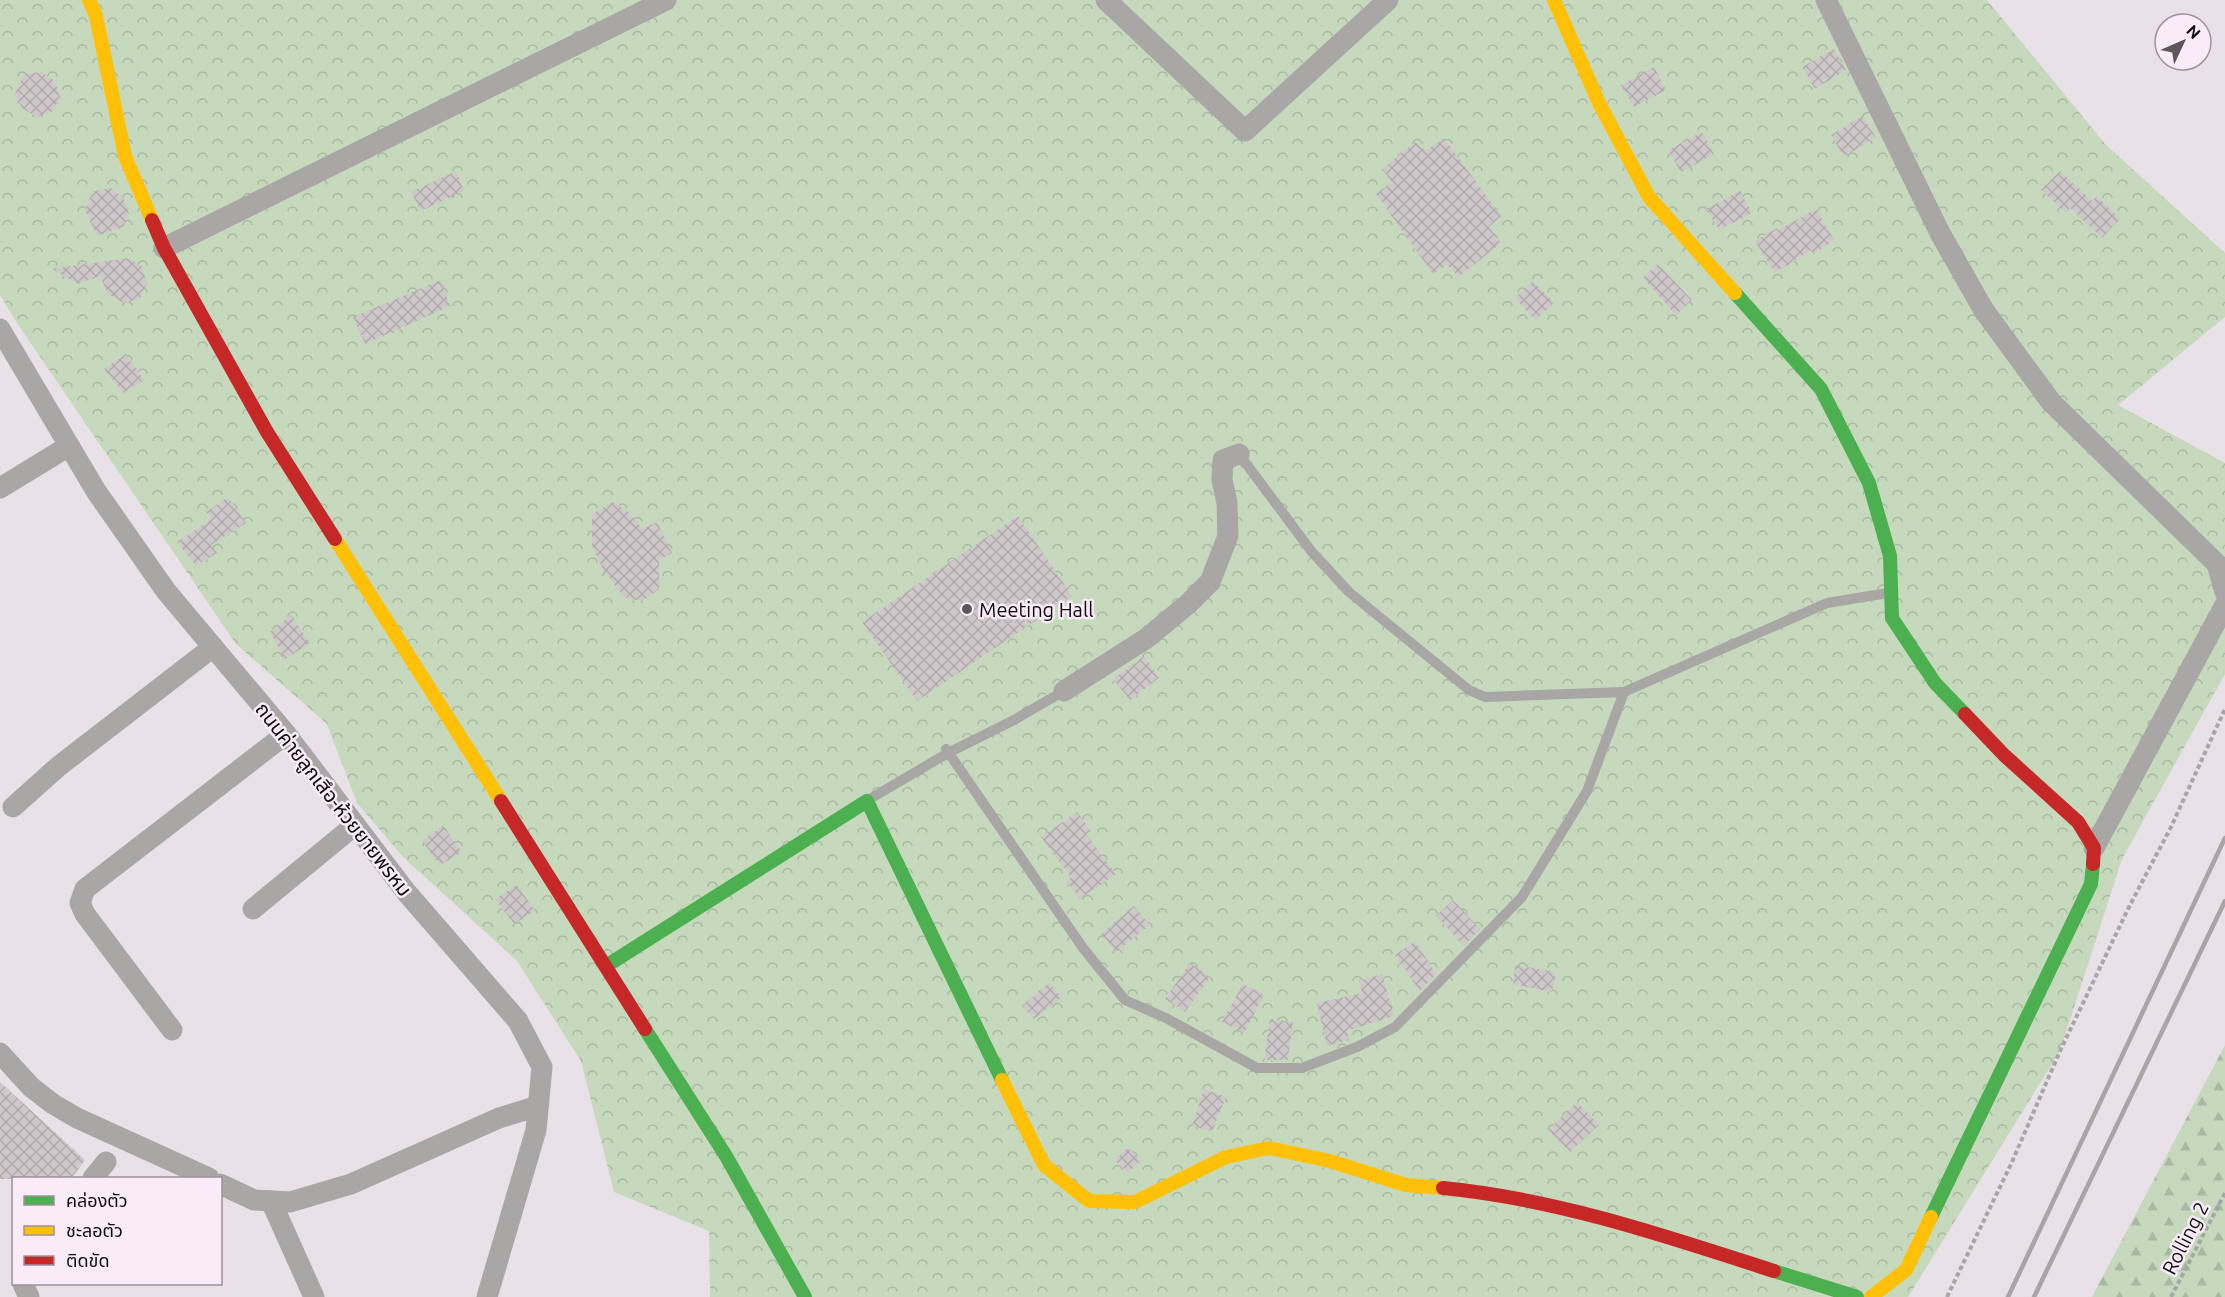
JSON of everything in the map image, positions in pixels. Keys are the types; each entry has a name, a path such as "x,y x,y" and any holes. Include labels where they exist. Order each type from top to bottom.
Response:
{"street":[{"path":"89,0 96,16 125,156 164,248 267,432 726,1156 805,1297"},
{"path":"164,248 666,0"},
{"path":"1106,0 1245,131 1388,0"},
{"path":"1554,0 1599,103 1649,197 1821,388 1869,483 1890,556 1892,618 1935,683 2004,755 2078,822 2094,848"},
{"path":"1826,0 1940,233 1983,309 2051,402 2217,564 2225,592"},
{"name":"ถนนค่ายลูกเสึอ-ห้วยยายพรหม","path":"0,329 96,491 166,591 286,734 407,893 518,1022 542,1067 536,1130 487,1297"},
{"path":"0,488 69,446"},
{"path":"1064,691 1147,638 1188,604 1210,582 1228,536 1227,503 1222,480 1223,460 1239,454"},
{"path":"1872,1297 1906,1270 2091,884 2094,848 2225,605"},
{"path":"13,807 59,766 213,647"},
{"path":"172,1030 85,915 80,903 85,889 286,734"},
{"path":"606,966 867,801 1044,1165 1089,1201 1135,1202 1226,1157 1269,1148 1330,1161 1406,1185 1492,1193 1628,1224 1832,1294 1857,1297"},
{"path":"253,909 355,825"},
{"path":"0,1053 31,1087 53,1104 77,1118 205,1177"},
{"path":"222,1185 254,1200 290,1202 351,1184 499,1118 538,1106"},
{"path":"271,1201 314,1297"}],"lane":[{"path":"1239,454 1312,552 1349,592 1469,690 1485,697 1624,692 1827,603 1890,593"},
{"path":"867,801 947,751 1014,720 1064,691"},
{"path":"947,751 1083,948 1125,1000 1166,1018 1257,1068 1302,1068 1357,1047 1395,1027 1522,897 1587,791 1624,692"}],"path":[{"path":"1947,1297 2130,905 2171,827 2225,709"},
{"name":"Rolling 2","path":"2171,1297 2225,1194"}],"green space":[{"path":"0,0 1987,0 2106,145 2225,253 2225,317 2118,405 2225,463 2225,674 2122,859 2060,1051 1908,1297 710,1297 709,1231 614,1192 581,1061 517,961 403,857 357,803 327,724 236,644 0,295"},
{"path":"2225,1045 2225,1297 2092,1297"}],"building":[{"path":"1834,49 1846,70 1815,89 1802,67"},
{"path":"1654,67 1666,90 1634,107 1621,85"},
{"path":"41,72 55,81 60,97 53,111 37,117 22,108 15,94 24,74"},
{"path":"1862,116 1876,137 1844,157 1831,135"},
{"path":"1702,132 1714,154 1681,172 1668,150"},
{"path":"1444,138 1501,216 1489,227 1501,243 1459,277 1447,264 1433,274 1376,194 1392,182 1382,169 1415,142 1426,151"},
{"path":"456,171 464,191 421,211 411,192"},
{"path":"2060,171 2092,201 2097,196 2120,219 2102,238 2070,208 2066,213 2041,190"},
{"path":"111,188 123,197 129,213 123,227 97,236 85,210 93,191"},
{"path":"1740,191 1752,213 1719,230 1706,209"},
{"path":"1816,209 1834,240 1814,254 1811,250 1775,273 1755,241"},
{"path":"129,258 142,267 147,284 140,298 124,303 108,294 100,276 78,284 52,269"},
{"path":"1658,264 1692,300 1676,315 1643,278"},
{"path":"441,280 450,306 365,344 353,317"},
{"path":"1533,281 1554,303 1535,320 1515,298"},
{"path":"126,354 144,380 123,393 104,369"},
{"path":"228,497 246,523 211,545 217,553 196,566 177,542 212,519 206,512"},
{"path":"613,502 630,513 642,529 657,522 672,553 659,560 659,589 643,601 624,597 604,571 592,546 592,514"},
{"name":"Meeting Hall","path":"1018,516 1072,596 917,701 862,622"},
{"path":"291,615 310,643 285,659 270,632"},
{"path":"1144,656 1159,678 1130,700 1113,679"},
{"path":"1077,812 1091,831 1086,834 1116,874 1080,899 1066,881 1071,877 1041,837"},
{"path":"443,826 462,852 440,865 422,841"},
{"path":"517,885 535,911 514,924 495,899"},
{"path":"1453,900 1480,929 1464,946 1436,916"},
{"path":"1134,906 1150,925 1116,952 1101,934"},
{"path":"1415,941 1436,974 1420,991 1395,955"},
{"path":"1190,963 1210,977 1185,1012 1165,999"},
{"path":"1515,965 1556,972 1552,992 1513,984"},
{"path":"1382,974 1394,1016 1347,1031 1349,1040 1327,1046 1317,1003 1362,993 1359,981"},
{"path":"1049,983 1062,997 1034,1019 1022,1006"},
{"path":"1243,984 1264,995 1244,1033 1222,1022"},
{"path":"1270,1019 1293,1022 1288,1060 1264,1060"},
{"path":"0,1082 85,1160 72,1177 0,1179"},
{"path":"1204,1089 1226,1097 1212,1131 1192,1126"},
{"path":"1577,1102 1599,1125 1570,1152 1548,1130"},
{"path":"1128,1147 1141,1161 1128,1173 1115,1160"}],"railway":[{"path":"2008,1297 2225,838"},
{"path":"2034,1297 2225,901"}],"traffic: fast":[{"path":"1735,293 1821,389 1869,483 1890,556 1892,618 1935,683 1965,714"},
{"path":"606,966 867,801 1002,1080"},
{"path":"1931,1217 2091,884 2093,864"},
{"path":"645,1029 726,1156 805,1297"},
{"path":"1774,1271 1857,1297"}],"traffic: slow":[{"path":"89,0 96,16 125,156 152,220"},
{"path":"1554,0 1599,103 1649,197 1735,293"},
{"path":"335,539 501,801"},
{"path":"1002,1080 1044,1165 1089,1201 1135,1202 1226,1157 1269,1148 1330,1161 1406,1185 1443,1188"},
{"path":"1871,1297 1906,1270 1931,1217"}],"traffic: jam":[{"path":"152,220 164,248 267,432 335,539"},
{"path":"1965,714 2004,755 2078,822 2094,848 2093,864"},
{"path":"501,801 645,1029"},
{"path":"1443,1188 1486,1193 1611,1220 1774,1271"}],"place":[{"name":"Meeting Hall","path":"967,609"}]}
